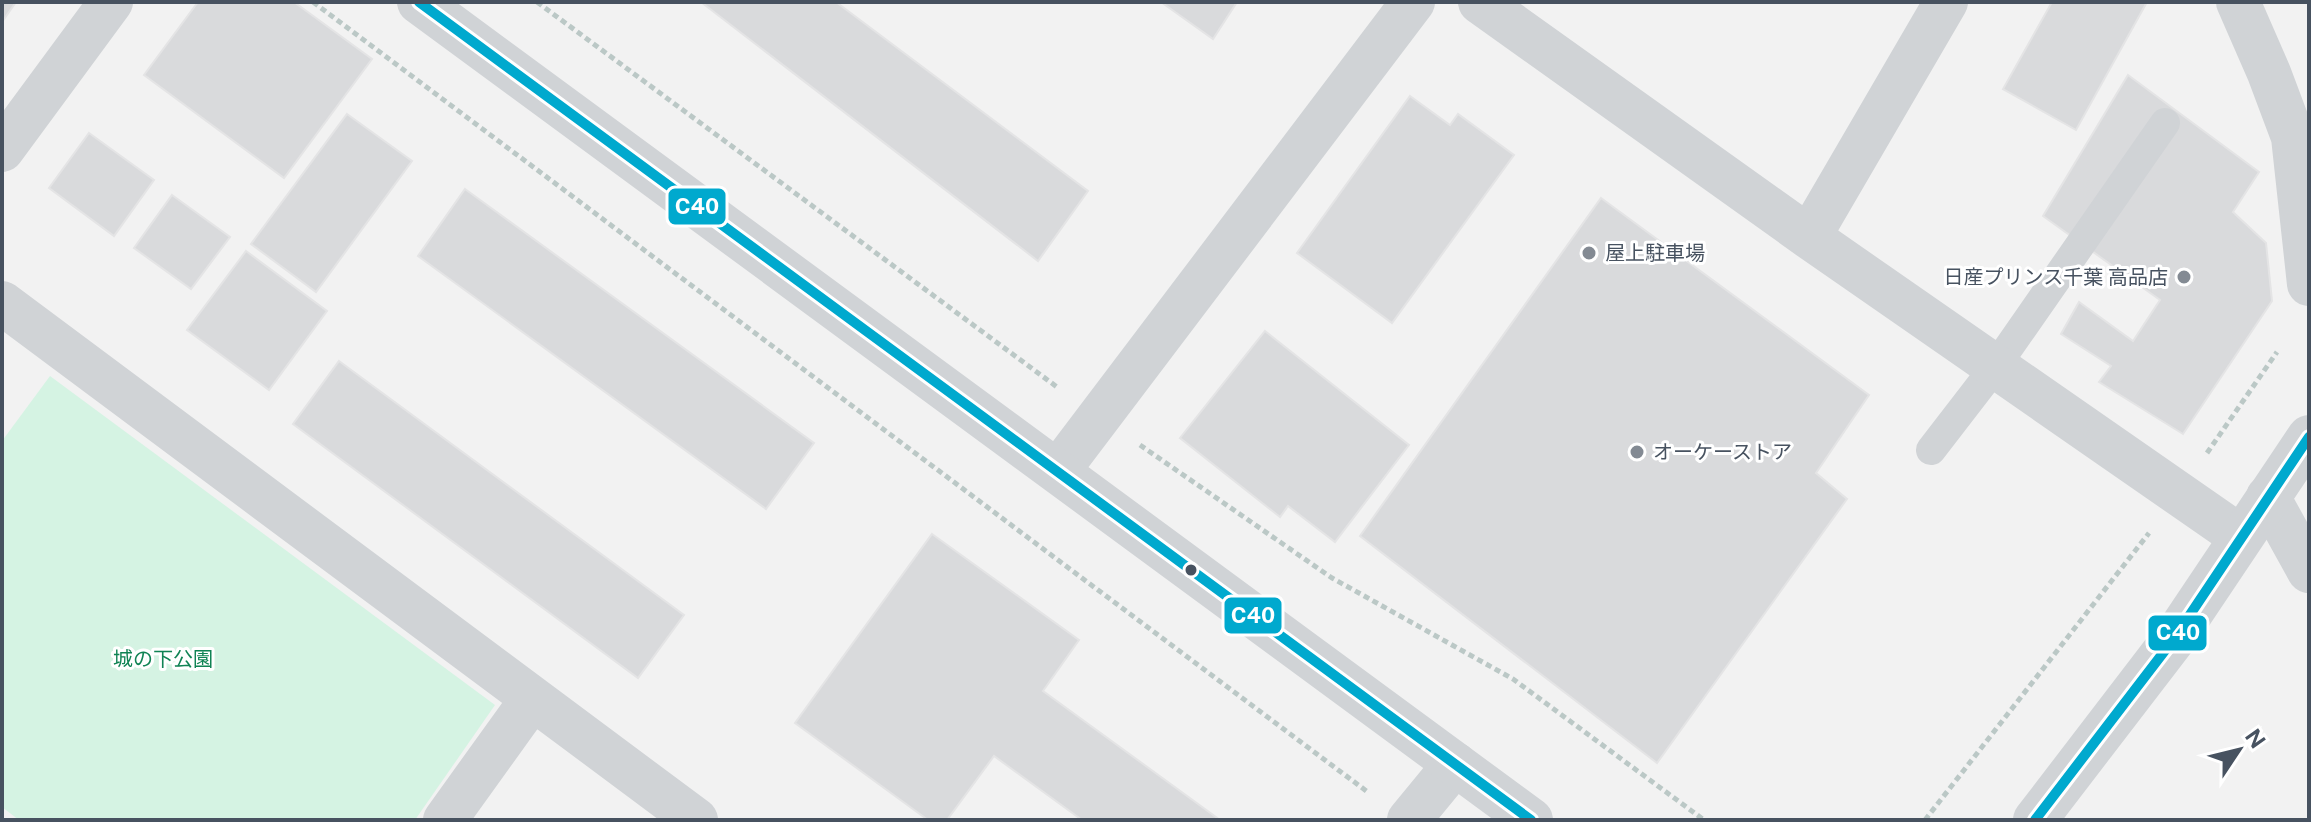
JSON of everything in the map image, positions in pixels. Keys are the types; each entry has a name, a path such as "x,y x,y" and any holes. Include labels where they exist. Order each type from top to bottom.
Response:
{"street":[{"path":"2,150 111,2"},
{"path":"419,2 1531,820"},
{"path":"1058,471 1413,2"},
{"path":"1480,2 1809,237 2241,537"},
{"path":"1809,237 1946,2"},
{"path":"2238,2 2293,137 2309,284"},
{"path":"2,303 696,820"},
{"path":"2035,820 2173,640 2309,437"},
{"path":"2268,497 2309,571"},
{"path":"445,820 532,699"},
{"path":"1394,810 1455,764"}],"lane":[{"path":"1931,450 1995,367 2165,123"}],"path":[{"path":"313,2 1394,810"},
{"path":"537,2 1060,389"},
{"path":"2198,465 2277,352"},
{"path":"1140,445 1332,578 1513,679 1704,820"},
{"path":"1925,820 2152,529"}],"green space":[{"name":"城の下公園","path":"50,376 495,705 415,820 19,820 2,807 2,441"}],"building":[{"path":"2,2 16,2 2,22"},
{"path":"198,2 294,2 372,59 284,178 144,75"},
{"path":"701,2 836,2 1088,191 1038,261"},
{"path":"1161,2 1237,2 1213,39"},
{"path":"2052,2 2147,2 2076,130 2003,89"},
{"path":"2128,75 2259,172 2233,212 2266,243 2272,301 2183,434 2099,382 2111,366 2061,334 2079,302 2133,341 2160,300 2043,216"},
{"path":"1410,96 1450,125 1458,114 1514,155 1392,323 1297,253"},
{"path":"347,114 412,161 316,292 251,244"},
{"path":"89,133 154,180 114,236 49,188"},
{"path":"465,189 814,443 766,509 418,256"},
{"path":"172,195 230,237 191,289 134,248"},
{"path":"1601,198 1869,395 1816,473 1847,499 1657,763 1360,536"},
{"path":"246,251 327,311 269,390 187,330"},
{"path":"1265,331 1409,445 1335,542 1288,506 1280,517 1180,438"},
{"path":"339,361 684,615 638,678 293,424"},
{"path":"932,534 1079,640 1043,691 1220,820 1082,820 994,756 947,820 928,820 795,723"}],"transit line":[{"name":"C40","path":"419,2 1531,820"},
{"name":"C40","path":"2035,820 2173,640 2309,437"}],"place":[{"name":"屋上駐車場","path":"1589,253"},
{"name":"日産プリンス千葉 高品店","path":"2184,277"},
{"name":"オーケーストア","path":"1637,452"}]}
